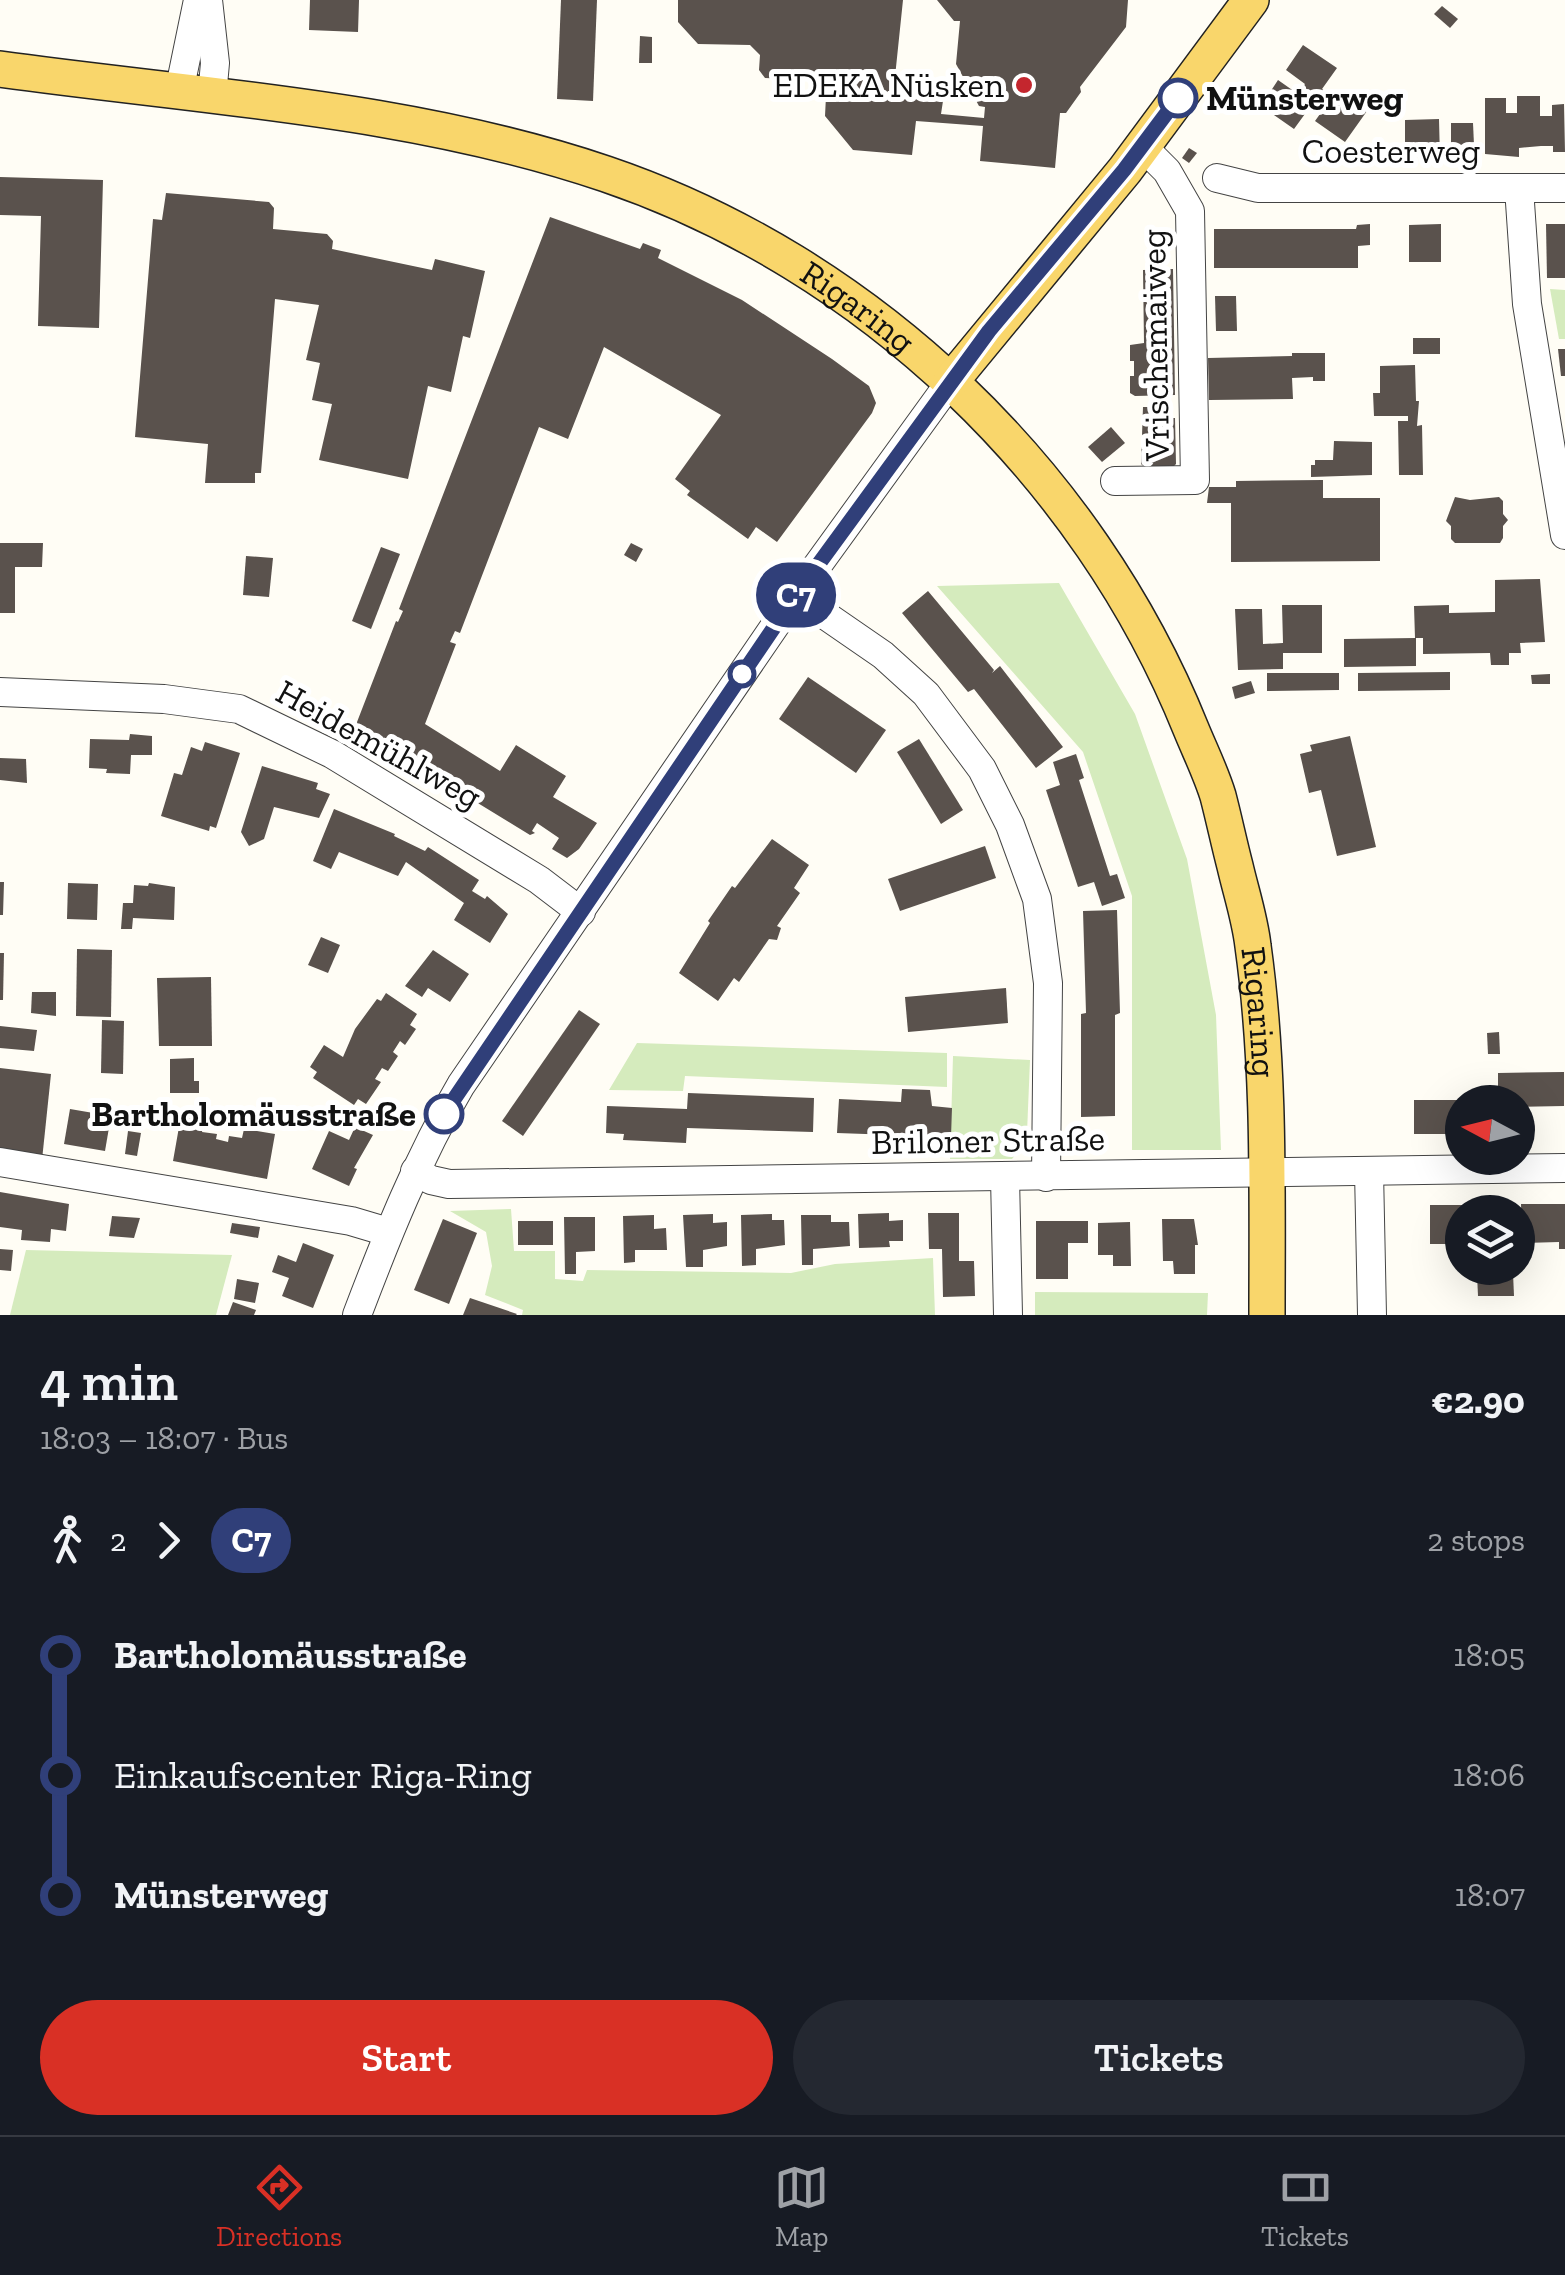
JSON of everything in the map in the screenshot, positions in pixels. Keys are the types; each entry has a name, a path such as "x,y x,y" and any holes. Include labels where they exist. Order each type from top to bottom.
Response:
{"main road":[{"path":"951,381 1142,146 1251,0"},
{"name":"Rigaring","path":"0,70 323,108 497,143 603,173 676,200 770,246 892,331 951,381 1045,480 1125,594 1170,677 1217,792 1253,941 1264,1054 1267,1315"}],"street":[{"path":"195,94 198,0"},
{"path":"195,94 215,63 208,0"},
{"name":"Vrischemaiweg","path":"1116,481 1195,480 1190,211 1167,171 1142,146"},
{"name":"Coesterweg","path":"1218,178 1258,188 1565,188"},
{"path":"1519,188 1527,304 1565,535"},
{"path":"357,1315 415,1171 461,1085 796,595 951,381"},
{"path":"796,595 884,655 926,694 982,769 1010,825 1037,899 1048,983 1046,1177"},
{"name":"Heidemühlweg","path":"0,692 164,698 238,709 332,754 538,880 580,912"},
{"path":"0,1162 351,1221 388,1232"},
{"name":"Briloner Straße","path":"415,1171 449,1184 1565,1168"},
{"path":"1368,1171 1372,1315"},
{"path":"1005,1177 1008,1315"}],"green space":[{"path":"1550,289 1565,290 1565,339 1559,339"},
{"path":"1059,583 1135,714 1187,859 1216,1015 1221,1150 1132,1150 1132,896 1083,752 937,586"},
{"path":"637,1043 947,1053 947,1087 685,1076 683,1091 609,1090"},
{"path":"953,1056 1030,1060 1027,1133 1025,1143 1012,1159 950,1159"},
{"path":"511,1209 514,1251 555,1251 555,1279 583,1281 587,1270 791,1273 835,1264 933,1258 935,1315 522,1315 523,1310 485,1295 492,1266 486,1232 450,1211"},
{"path":"26,1250 232,1255 216,1315 10,1315"},
{"path":"1035,1292 1208,1293 1207,1315 1035,1315"}],"building":[{"path":"310,0 359,0 358,32 309,30"},
{"path":"561,0 597,0 593,101 557,99"},
{"path":"678,0 903,0 893,96 939,97 943,101 941,114 984,118 985,107 979,106 956,64 960,21 954,21 937,0 1128,0 1126,27 1080,87 1081,92 1066,113 1060,113 1055,168 980,161 983,126 916,121 912,155 853,150 825,116 826,96 810,80 765,78 759,70 760,55 750,45 698,44 678,22"},
{"path":"1442,6 1458,19 1450,28 1434,14"},
{"path":"640,36 652,37 652,63 639,63"},
{"path":"1303,45 1337,68 1322,89 1332,96 1337,90 1367,111 1345,142 1315,121 1320,114 1310,107 1294,129 1261,106 1278,80 1298,94 1305,84 1286,70"},
{"path":"1517,96 1540,96 1540,116 1552,116 1552,105 1564,104 1565,152 1541,146 1519,148 1519,157 1485,154 1485,98 1506,98 1506,113 1517,113"},
{"path":"1439,119 1440,159 1420,160 1420,155 1405,155 1405,120"},
{"path":"1451,123 1473,123 1474,145 1451,145"},
{"path":"1189,148 1197,153 1189,163 1182,158"},
{"path":"0,177 103,180 99,328 38,326 41,216 0,215"},
{"path":"166,193 269,202 274,208 273,229 327,234 333,241 332,249 432,270 435,259 485,271 470,338 463,336 451,392 428,386 408,479 319,460 332,404 312,400 320,363 306,360 319,305 275,299 261,473 255,473 255,483 205,483 208,444 135,437 153,219 162,220"},
{"path":"550,217 640,249 643,243 661,250 658,258 742,300 832,359 869,386 876,403 777,542 756,527 748,539 687,495 690,491 675,479 721,415 604,347 568,439 539,427 460,633 455,631 450,642 456,644 425,724 500,771 516,745 566,776 553,797 597,823 579,849 567,858 552,849 559,838 537,823 532,831 535,833 530,835 409,762 411,757 352,735 403,611 399,609"},
{"path":"1370,224 1370,245 1358,246 1358,268 1214,268 1214,229 1356,229 1357,225"},
{"path":"1441,224 1441,262 1409,262 1409,225"},
{"path":"1546,224 1565,224 1565,278 1547,278"},
{"path":"1173,269 1175,395 1135,396 1130,393 1134,361 1130,361 1130,345 1144,343 1143,270"},
{"path":"1215,296 1236,296 1237,331 1216,331"},
{"path":"1413,338 1440,338 1440,354 1413,354"},
{"path":"1558,349 1565,349 1565,376 1561,376"},
{"path":"1325,353 1325,381 1292,378 1293,399 1209,400 1208,358"},
{"path":"1415,365 1423,475 1399,475 1398,421 1408,421 1408,416 1374,416 1373,393 1380,393 1380,366"},
{"path":"1143,407 1163,407 1163,418 1175,418 1176,464 1170,470 1148,470 1141,464"},
{"path":"1111,427 1125,443 1102,462 1088,447"},
{"path":"1334,441 1372,442 1372,475 1311,477 1315,460 1333,460"},
{"path":"1323,480 1323,498 1380,498 1380,561 1231,562 1231,503 1207,503 1209,487 1236,487 1236,481"},
{"path":"1455,497 1499,497 1503,501 1503,514 1508,520 1500,543 1455,543 1451,539 1451,526 1446,521"},
{"path":"0,543 43,543 42,567 15,567 15,613 0,613"},
{"path":"631,543 643,549 636,562 624,555"},
{"path":"381,547 400,554 371,629 352,621"},
{"path":"246,556 273,558 269,597 243,595"},
{"path":"1540,579 1545,642 1520,643 1521,653 1509,653 1509,665 1491,665 1490,653 1423,654 1423,638 1416,638 1416,666 1344,667 1344,639 1415,638 1414,606 1449,605 1449,613 1495,612 1495,580"},
{"path":"928,591 994,670 992,673 1000,666 1063,747 1036,768 974,689 968,692 902,613"},
{"path":"1282,605 1322,605 1322,653 1283,653 1283,669 1238,670 1235,609 1262,609 1263,644 1283,643"},
{"path":"1450,672 1450,690 1358,691 1358,673"},
{"path":"1267,673 1339,673 1339,690 1267,691"},
{"path":"1550,674 1550,684 1532,684 1531,675"},
{"path":"808,677 886,730 856,773 779,719"},
{"path":"1251,681 1255,693 1235,699 1232,687"},
{"path":"130,734 152,736 152,755 131,755 130,774 89,768 90,739 129,740"},
{"path":"1350,736 1376,847 1337,856 1321,790 1309,793 1300,754 1312,751 1310,745"},
{"path":"919,739 963,810 941,824 897,752"},
{"path":"205,742 240,753 216,828 210,826 209,831 161,816 174,773 182,775 191,747 202,751"},
{"path":"1076,754 1084,778 1079,780 1110,876 1117,874 1125,898 1102,906 1094,882 1078,887 1046,790 1060,785 1053,762"},
{"path":"0,758 26,759 27,783 0,780"},
{"path":"262,766 318,783 316,789 330,794 319,818 274,807 264,839 249,846 241,832"},
{"path":"334,809 425,851 428,847 479,880 472,891 485,899 487,896 508,914 490,943 454,920 464,903 406,862 398,876 339,852 331,869 313,861"},
{"path":"772,839 809,865 794,888 800,893 777,926 781,928 777,940 769,939 739,982 734,978 718,1001 679,973 732,886 735,888"},
{"path":"985,846 996,878 900,911 888,879"},
{"path":"0,882 4,882 3,915 0,915"},
{"path":"68,883 98,884 97,920 67,919"},
{"path":"134,885 175,887 174,920 133,918 132,929 121,929 123,903 133,903"},
{"path":"1117,910 1120,1013 1115,1015 1115,1116 1081,1117 1081,1014 1086,1013 1083,911"},
{"path":"321,937 340,945 328,973 308,965"},
{"path":"77,949 112,950 111,1017 76,1016"},
{"path":"433,950 469,974 450,1002 428,988 422,997 405,986"},
{"path":"0,953 4,953 3,1000 0,1000"},
{"path":"211,977 212,1046 159,1046 157,978"},
{"path":"1006,988 1008,1023 908,1032 905,997"},
{"path":"32,992 56,992 56,1016 31,1013"},
{"path":"386,993 417,1014 410,1025 416,1029 405,1045 400,1041 393,1052 398,1056 388,1071 382,1068 375,1079 381,1082 366,1104 358,1099 354,1105 313,1078 317,1072 310,1067 324,1045 343,1057 355,1029"},
{"path":"579,1010 600,1024 523,1136 502,1121"},
{"path":"102,1020 124,1021 123,1074 101,1073"},
{"path":"0,1026 37,1030 34,1051 0,1048"},
{"path":"1499,1032 1500,1054 1488,1054 1487,1033"},
{"path":"194,1058 194,1081 199,1081 199,1093 170,1093 170,1059"},
{"path":"0,1068 51,1074 42,1160 0,1155"},
{"path":"1564,1072 1564,1106 1535,1107 1535,1085 1498,1085 1498,1073"},
{"path":"902,1089 930,1090 932,1106 952,1108 951,1137 837,1133 839,1099 901,1102"},
{"path":"688,1093 814,1098 813,1132 687,1128 686,1143 623,1140 624,1134 606,1133 607,1106 687,1109"},
{"path":"1414,1100 1445,1100 1445,1134 1414,1134"},
{"path":"70,1109 111,1116 105,1151 64,1144"},
{"path":"205,1118 202,1132 217,1134 216,1139 228,1142 229,1136 242,1138 244,1129 275,1134 267,1179 173,1161 184,1119"},
{"path":"355,1127 373,1135 354,1168 357,1169 349,1186 312,1169 329,1131 349,1140"},
{"path":"128,1131 141,1133 137,1156 125,1154"},
{"path":"0,1192 69,1204 66,1231 51,1229 50,1242 21,1240 22,1230 0,1227"},
{"path":"1535,1204 1565,1204 1565,1249 1559,1249 1559,1242 1535,1243"},
{"path":"1430,1205 1445,1205 1445,1244 1430,1244"},
{"path":"889,1213 889,1221 903,1220 903,1241 889,1241 890,1247 859,1248 858,1214"},
{"path":"928,1213 959,1213 959,1261 974,1261 975,1296 943,1297 942,1249 929,1249"},
{"path":"713,1214 713,1223 727,1222 727,1246 703,1250 703,1267 686,1267 683,1215"},
{"path":"772,1214 772,1220 784,1220 785,1245 756,1249 756,1265 742,1266 741,1215"},
{"path":"654,1215 654,1229 666,1228 667,1250 635,1250 635,1262 624,1263 623,1216"},
{"path":"801,1215 831,1215 831,1222 849,1222 850,1246 813,1249 813,1265 802,1265"},
{"path":"112,1216 140,1218 134,1238 109,1236"},
{"path":"564,1217 595,1217 595,1251 576,1252 576,1274 565,1274"},
{"path":"443,1219 477,1233 449,1304 414,1290"},
{"path":"1162,1219 1194,1219 1198,1245 1195,1274 1174,1274 1173,1261 1163,1261"},
{"path":"518,1221 553,1221 553,1245 518,1245"},
{"path":"1036,1221 1088,1221 1088,1243 1068,1243 1068,1279 1036,1279"},
{"path":"1130,1222 1131,1266 1113,1266 1113,1255 1098,1255 1098,1223"},
{"path":"232,1223 260,1227 258,1238 230,1233"},
{"path":"303,1243 334,1255 313,1308 282,1296 289,1278 272,1272 278,1255 296,1262"},
{"path":"0,1249 13,1250 11,1271 0,1270"},
{"path":"237,1279 259,1283 255,1303 234,1299"},
{"path":"1478,1285 1514,1285 1514,1296 1478,1296"},
{"path":"470,1298 517,1314 463,1315"},
{"path":"233,1302 256,1310 254,1315 228,1315"}],"bus line":[{"name":"C7","path":"444,1114 796,595 989,331 1124,170 1178,98"}],"place":[{"name":"EDEKA Nüsken","path":"1024,85"},
{"name":"Münsterweg","path":"1178,98"},
{"name":"Bartholomäusstraße","path":"444,1114"}]}
